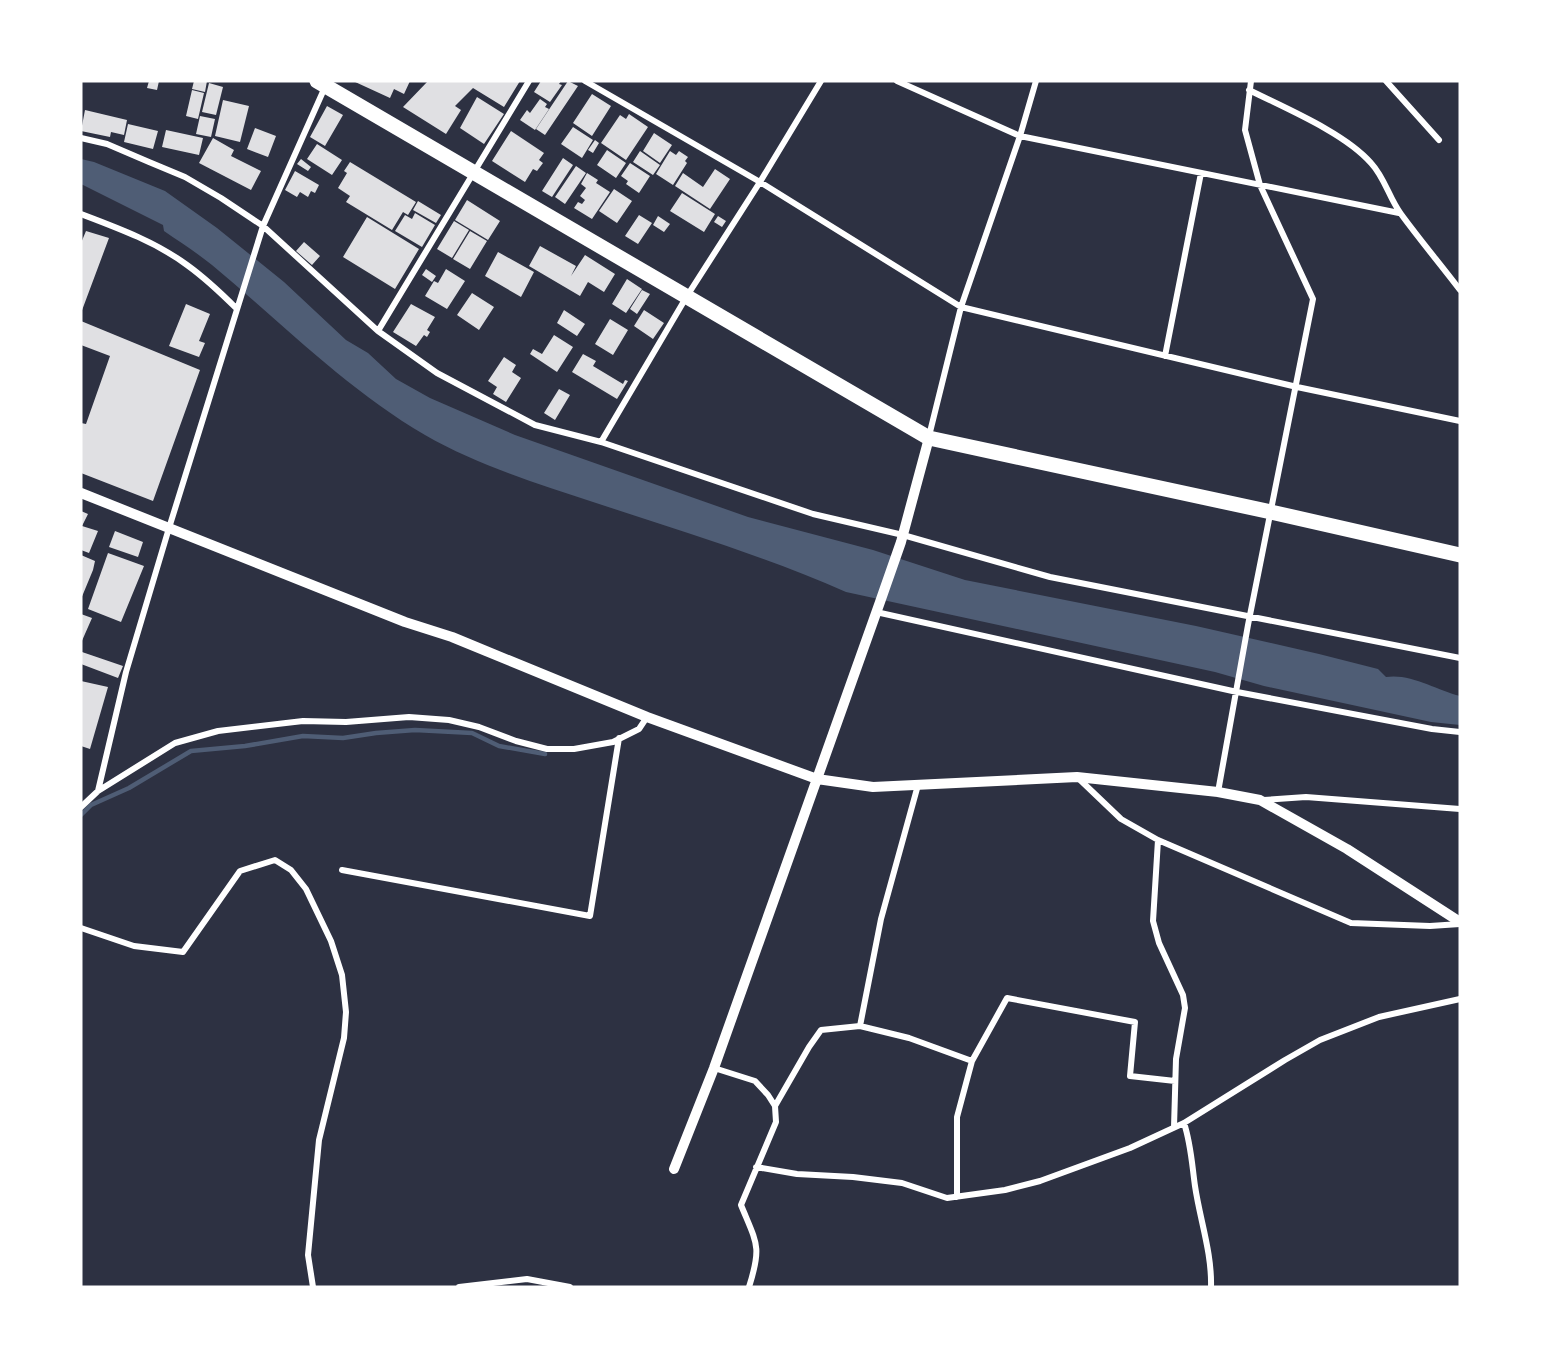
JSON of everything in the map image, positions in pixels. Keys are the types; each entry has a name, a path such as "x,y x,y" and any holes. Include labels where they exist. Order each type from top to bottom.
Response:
{"main road":[{"path":"323,82 929,438 1460,555"}],"street":[{"path":"378,331 529,81"},
{"path":"585,81 760,182 961,306 1297,387 1460,421"},
{"path":"601,442 687,296 821,81"},
{"path":"897,81 1020,136 1400,213"},
{"path":"674,1169 714,1068 902,539 961,306 1020,136 1036,81"},
{"path":"1218,792 1313,299 1260,185 1245,130 1251,81"},
{"path":"1386,81 1439,140"},
{"path":"98,791 126,672 240,298 263,226 323,82"},
{"path":"1249,90 1291,110 1340,138 1371,162 1388,187 1400,213 1460,290"},
{"path":"81,138 107,144 185,177 221,198 263,226 378,331 437,373 535,425 601,442 813,514 1050,577 1249,622 1460,658"},
{"path":"1166,356 1201,173"},
{"path":"81,214 136,236 169,254 211,284 237,309"},
{"path":"81,493 405,622 452,637 646,717 817,779 873,787 1077,777 1218,792 1260,800 1306,797 1460,809"},
{"path":"878,607 1237,692 1432,729 1460,732"},
{"path":"81,807 98,791 175,742 218,731 303,721 346,722 409,717 449,720 479,727 516,741 547,748 574,749 619,738 639,729 646,717"},
{"path":"342,870 590,916 619,738"},
{"path":"1077,777 1121,819 1158,840 1351,922 1430,926 1460,923"},
{"path":"860,1026 880,919 918,785"},
{"path":"1260,800 1347,849 1460,923"},
{"path":"1158,840 1153,921 1159,943 1183,994 1185,1008 1176,1059 1174,1127"},
{"path":"81,928 134,946 183,952 240,871 275,860 291,870 306,889 331,941 342,975 346,1012 344,1038 319,1140 308,1255 313,1287"},
{"path":"957,1197 957,1117 972,1061 1007,998 1135,1022 1130,1076 1175,1081"},
{"path":"756,1167 797,1174 902,1183 947,1198 1005,1190 1040,1181 1130,1148 1184,1123 1320,1040 1379,1017 1460,999"},
{"path":"775,1106 821,1030 860,1026 909,1038 972,1061"},
{"path":"714,1068 755,1081 775,1106 776,1122 741,1206 758,1247 757,1263 749,1287"},
{"path":"1184,1123 1190,1140 1211,1287"},
{"path":"459,1287 527,1279 570,1287"}],"water":[{"path":"81,159 94,162 165,191 217,228 284,282 346,340 368,353 396,379 430,398 515,435 748,517 873,550 965,580 1196,626 1378,669 1386,677 1395,676 1414,680 1460,696 1460,725 1431,722 1264,686 1215,672 846,592 752,555 507,473 445,446 396,417 368,397 212,265 164,231 163,225 81,184"}],"building":[{"path":"149,81 159,81 157,90 147,88"},
{"path":"194,81 207,81 205,92 192,89"},
{"path":"353,81 410,81 404,94 394,89 390,98"},
{"path":"428,81 520,81 504,107 473,88 455,106 461,110 446,134 403,107"},
{"path":"541,81 561,81 559,84 562,85 550,102 534,92"},
{"path":"568,81 578,86 545,135 536,129"},
{"path":"209,83 223,87 216,115 202,112"},
{"path":"192,90 204,93 198,119 186,116"},
{"path":"592,94 611,106 592,136 573,123"},
{"path":"477,97 504,114 484,144 460,128"},
{"path":"540,99 547,104 545,107 549,109 535,130 520,120 527,110 530,113"},
{"path":"223,100 249,106 240,142 215,136"},
{"path":"327,106 343,115 325,146 310,137"},
{"path":"85,110 127,120 124,135 111,132 110,137 81,131"},
{"path":"629,114 648,127 626,160 601,143 620,115 626,119"},
{"path":"200,116 215,119 211,137 196,134"},
{"path":"128,124 158,131 153,149 124,142"},
{"path":"573,127 593,140 582,158 561,144"},
{"path":"255,128 276,136 268,157 247,149"},
{"path":"166,130 203,138 199,155 162,147"},
{"path":"511,131 544,153 539,160 543,163 537,171 533,169 525,182 492,161"},
{"path":"654,133 672,145 660,163 643,151"},
{"path":"213,138 234,150 231,156 261,171 251,190 199,163"},
{"path":"595,140 599,143 593,153 588,150"},
{"path":"317,144 342,160 332,175 307,159"},
{"path":"607,150 626,163 616,178 597,165"},
{"path":"640,151 660,165 653,175 633,162"},
{"path":"670,151 676,155 679,151 688,157 685,161 687,163 673,185 656,174"},
{"path":"563,158 573,165 552,197 542,191"},
{"path":"301,159 311,167 308,171 297,164"},
{"path":"350,162 416,202 408,215 403,212 392,230 346,202 350,196 338,188 347,173 344,171"},
{"path":"630,163 650,176 639,193 626,184 628,181 621,176"},
{"path":"576,166 586,173 565,204 555,197"},
{"path":"715,169 730,179 710,209 675,186 683,173 703,187"},
{"path":"295,171 319,185 315,193 311,191 308,197 300,192 297,197 285,190"},
{"path":"587,173 598,180 596,183 610,192 592,219 574,208 578,202 582,204 585,200 580,196 586,188 581,184"},
{"path":"614,189 632,201 617,223 599,211"},
{"path":"682,193 715,214 704,232 670,211"},
{"path":"467,200 500,221 488,240 455,220"},
{"path":"418,201 441,215 436,223 413,210"},
{"path":"415,213 435,225 422,247 395,231 405,215 412,219"},
{"path":"639,215 652,223 638,244 625,236"},
{"path":"658,216 670,224 664,232 653,225"},
{"path":"718,216 726,221 722,227 714,222"},
{"path":"367,217 419,249 395,289 343,257"},
{"path":"454,221 469,230 452,258 437,249"},
{"path":"86,231 109,238 81,313 81,243"},
{"path":"470,231 487,241 470,269 453,259"},
{"path":"304,242 320,256 312,265 296,251"},
{"path":"540,246 576,266 571,276 585,255 615,274 604,292 588,282 580,296 529,266"},
{"path":"498,252 534,272 521,297 485,276"},
{"path":"426,269 436,276 432,282 422,275"},
{"path":"446,269 465,281 447,309 425,296 434,281 438,283"},
{"path":"627,279 642,289 626,313 612,304"},
{"path":"642,290 650,294 637,314 630,309"},
{"path":"472,293 494,307 479,330 457,315"},
{"path":"186,304 210,314 199,341 205,343 199,357 169,346"},
{"path":"411,304 435,317 427,330 430,332 427,337 424,335 416,346 393,332"},
{"path":"564,310 585,324 577,336 557,323"},
{"path":"644,310 664,323 653,339 634,326"},
{"path":"610,319 628,330 613,355 595,344"},
{"path":"81,321 200,370 153,501 81,473 81,423 86,424 110,356 81,345"},
{"path":"554,335 573,347 557,372 530,354 533,349 542,354"},
{"path":"583,354 596,361 593,366 623,384 625,380 628,381 617,399 572,372"},
{"path":"504,357 516,365 512,372 521,378 506,402 493,394 497,387 488,381"},
{"path":"559,389 570,395 555,420 544,413"},
{"path":"81,511 88,514 82,526 98,531 89,553 81,550"},
{"path":"115,531 143,542 138,557 109,547"},
{"path":"108,553 144,566 121,622 88,609"},
{"path":"81,555 95,561 81,599"},
{"path":"81,614 92,618 81,643"},
{"path":"82,652 123,666 118,678 81,664"},
{"path":"81,681 108,687 90,749 81,746"}],"waterway":[{"path":"81,815 91,805 129,788 191,751 245,746 303,736 343,738 415,730 472,733 499,746 545,754"}]}
